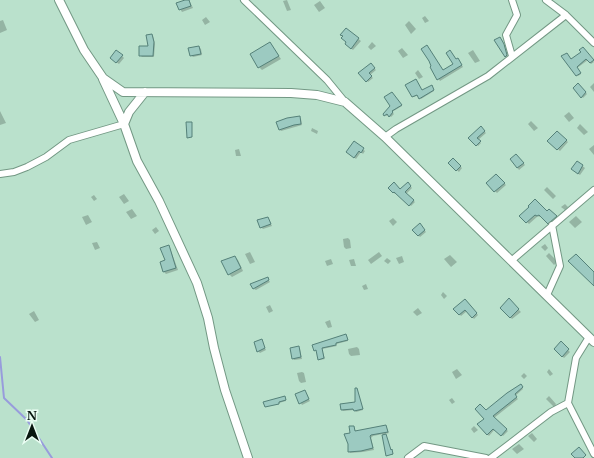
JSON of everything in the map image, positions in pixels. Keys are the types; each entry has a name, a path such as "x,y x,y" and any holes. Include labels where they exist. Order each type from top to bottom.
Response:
{"main road":[{"path":"59,0 84,50 103,78 124,124 137,162 159,201 197,282 208,318 225,390 248,458"},
{"path":"103,78 123,92 291,93 317,95 345,102 385,137 592,339"},
{"path":"124,124 128,112 145,92"}],"street":[{"path":"244,0 327,80 345,102"},
{"path":"512,0 517,15 506,35 512,56"},
{"path":"546,0 566,15 594,44"},
{"path":"385,137 396,129 488,76 566,15"},
{"path":"0,174 14,172 27,167 46,157 69,140 124,124"},
{"path":"511,261 594,190"},
{"path":"548,295 560,266 552,225"},
{"path":"592,339 576,358 568,403 594,454"},
{"path":"492,458 551,412 568,403"},
{"path":"408,458 424,446 486,458"}],"building":[{"path":"189,0 191,6 179,10 176,3"},
{"path":"346,28 359,38 351,49 341,38 343,36 340,35"},
{"path":"152,34 154,42 153,56 139,56 139,46 148,46 146,35"},
{"path":"500,37 507,55 505,57 494,40"},
{"path":"270,42 279,56 258,68 250,54"},
{"path":"427,45 443,70 453,64 446,53 450,50 456,59 458,58 462,65 437,80 430,67 429,61 421,49"},
{"path":"199,46 201,54 190,56 188,48"},
{"path":"583,47 594,60 590,63 586,59 577,67 581,73 576,76 561,56 567,53 571,59 581,52 579,50"},
{"path":"116,50 123,55 116,63 110,58"},
{"path":"371,63 375,68 369,73 372,76 366,82 358,73"},
{"path":"416,79 422,90 432,85 434,90 419,99 417,95 412,97 405,85"},
{"path":"578,83 586,92 581,98 573,88"},
{"path":"392,92 402,105 392,111 393,112 389,117 387,114 384,116 383,114 390,106 384,97"},
{"path":"300,116 301,124 279,130 276,122 287,118"},
{"path":"186,122 192,122 192,137 187,138"},
{"path":"481,126 485,131 477,138 481,141 476,146 468,138"},
{"path":"557,131 567,140 557,150 547,141"},
{"path":"354,141 364,148 361,153 359,151 354,158 346,152"},
{"path":"516,154 524,163 517,168 510,159"},
{"path":"453,158 461,166 456,171 448,163"},
{"path":"577,161 583,165 578,174 571,169"},
{"path":"496,174 505,183 494,192 486,183"},
{"path":"394,182 400,189 408,182 411,186 405,192 414,200 409,206 388,188"},
{"path":"535,199 547,211 549,209 557,216 548,224 539,215 535,215 526,223 519,216"},
{"path":"268,217 271,224 260,228 257,220"},
{"path":"420,223 425,230 418,236 412,230"},
{"path":"169,245 176,268 163,272 160,262 165,260 160,248"},
{"path":"576,254 594,272 594,286 568,261"},
{"path":"235,256 241,268 228,275 221,261"},
{"path":"268,277 269,280 253,289 250,284"},
{"path":"509,298 519,309 510,318 500,308"},
{"path":"465,299 477,313 472,318 465,310 459,315 453,309"},
{"path":"346,334 348,340 336,343 336,345 322,348 324,358 318,360 316,350 314,351 312,345"},
{"path":"262,339 265,348 257,352 254,342"},
{"path":"561,341 569,349 562,357 554,349"},
{"path":"299,346 301,357 292,359 290,348"},
{"path":"521,384 523,387 515,394 517,397 493,416 507,429 501,436 493,429 487,435 477,424 484,419 475,409 480,404 486,410"},
{"path":"355,388 357,388 363,409 354,411 353,409 341,410 340,404 355,402"},
{"path":"305,390 309,399 299,404 295,394"},
{"path":"285,396 286,400 279,402 279,404 265,407 263,402"},
{"path":"386,425 388,432 370,436 373,448 348,452 348,444 344,434 350,433 349,426 354,426 355,431"},
{"path":"386,434 393,454 386,456 382,435"},
{"path":"579,447 586,455 583,458 575,458 571,454"}],"waterway":[{"path":"0,357 4,398 27,420 52,458"}]}
